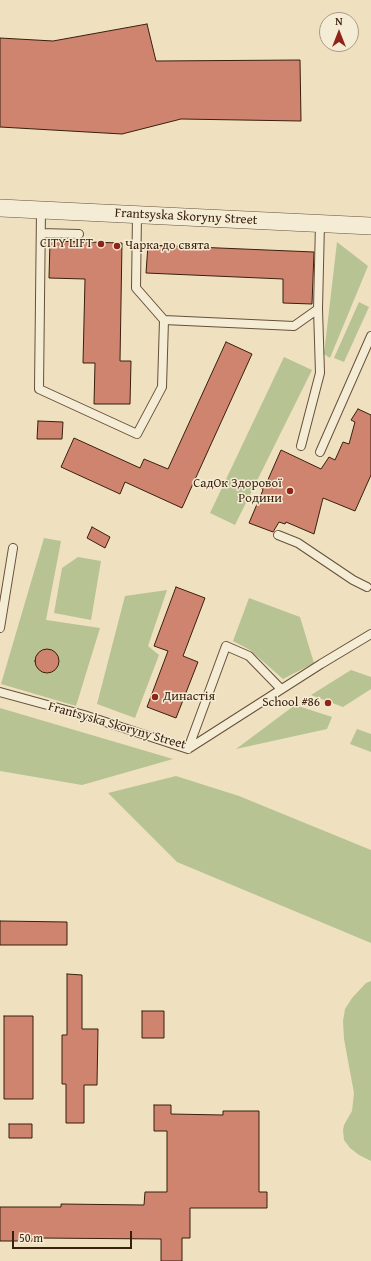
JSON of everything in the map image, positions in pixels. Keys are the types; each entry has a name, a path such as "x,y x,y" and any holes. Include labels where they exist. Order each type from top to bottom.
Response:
{"street":[{"name":"Frantsyska Skoryny Street","path":"0,208 371,226"}],"lane":[{"path":"42,210 39,389 137,434 162,387 164,320 136,288 137,214"},
{"path":"301,446 320,373 318,309 320,223"},
{"path":"41,233 79,234"},
{"path":"164,320 294,326 318,309"},
{"path":"320,452 371,336"},
{"path":"278,535 298,544 353,580 367,587"},
{"path":"0,628 13,548"},
{"name":"Frantsyska Skoryny Street","path":"0,692 84,716 188,749 371,634"},
{"path":"188,749 226,646 249,656 281,690"}],"green space":[{"path":"337,242 368,266 330,358 324,354"},
{"path":"359,302 369,307 344,362 334,358"},
{"path":"284,357 312,370 235,525 210,513"},
{"path":"44,538 61,541 46,620 100,628 76,706 1,684"},
{"path":"78,557 101,561 91,620 54,613 62,568"},
{"path":"167,590 148,646 159,655 135,718 97,704 125,596"},
{"path":"249,598 300,617 314,663 283,679 250,650 233,641"},
{"path":"351,670 371,677 371,689 343,707 311,695"},
{"path":"295,705 332,717 327,729 236,749"},
{"path":"0,708 173,759 82,785 0,771"},
{"path":"357,729 371,734 371,752 350,744"},
{"path":"176,776 239,796 371,850 371,943 177,862 108,793"},
{"path":"371,981 371,1161 359,1155 350,1148 344,1140 344,1125 352,1111 354,1093 344,1039 343,1021 345,1009 352,998 366,983"}],"building":[{"path":"147,24 156,61 300,60 301,121 181,119 122,134 0,127 0,38 53,41"},
{"path":"50,241 122,243 120,361 131,361 130,404 94,404 95,363 83,363 85,279 49,278"},
{"path":"148,245 314,252 312,304 283,303 283,279 146,273"},
{"path":"226,342 252,354 182,508 125,482 120,494 61,467 74,438 140,468 144,459 168,469"},
{"path":"358,409 371,415 371,475 355,511 323,498 314,534 286,522 285,524 279,522 273,532 249,523 263,490 261,487 267,482 281,450 321,469 329,457 335,460 343,442 349,444 355,422 351,420"},
{"path":"38,421 63,422 62,439 37,439"},
{"path":"92,527 110,537 105,548 87,538"},
{"path":"176,587 205,598 183,656 198,662 176,718 147,707 168,651 154,646"},
{"path":"47,649 55,653 59,661 55,669 47,673 39,669 35,661 39,653"},
{"path":"0,921 67,922 67,945 0,945"},
{"path":"67,974 82,975 82,1029 98,1029 97,1085 84,1085 84,1123 66,1123 66,1084 62,1084 62,1035 67,1035"},
{"path":"142,1011 164,1011 164,1038 142,1038"},
{"path":"4,1016 33,1016 33,1099 4,1099"},
{"path":"154,1105 171,1105 171,1114 223,1115 223,1111 259,1111 259,1192 267,1192 267,1208 190,1208 190,1238 182,1238 182,1261 161,1261 161,1239 38,1238 38,1241 0,1241 0,1207 61,1207 61,1204 144,1205 145,1192 167,1192 167,1131 154,1131"},
{"path":"9,1124 32,1124 32,1138 9,1138"}],"place":[{"name":"CITY LIFT","path":"101,244"},
{"name":"Чарка до свята","path":"117,246"},
{"name":"СадОк Здорової Родини","path":"290,491"},
{"name":"Династія","path":"155,697"},
{"name":"School #86","path":"328,703"}]}
